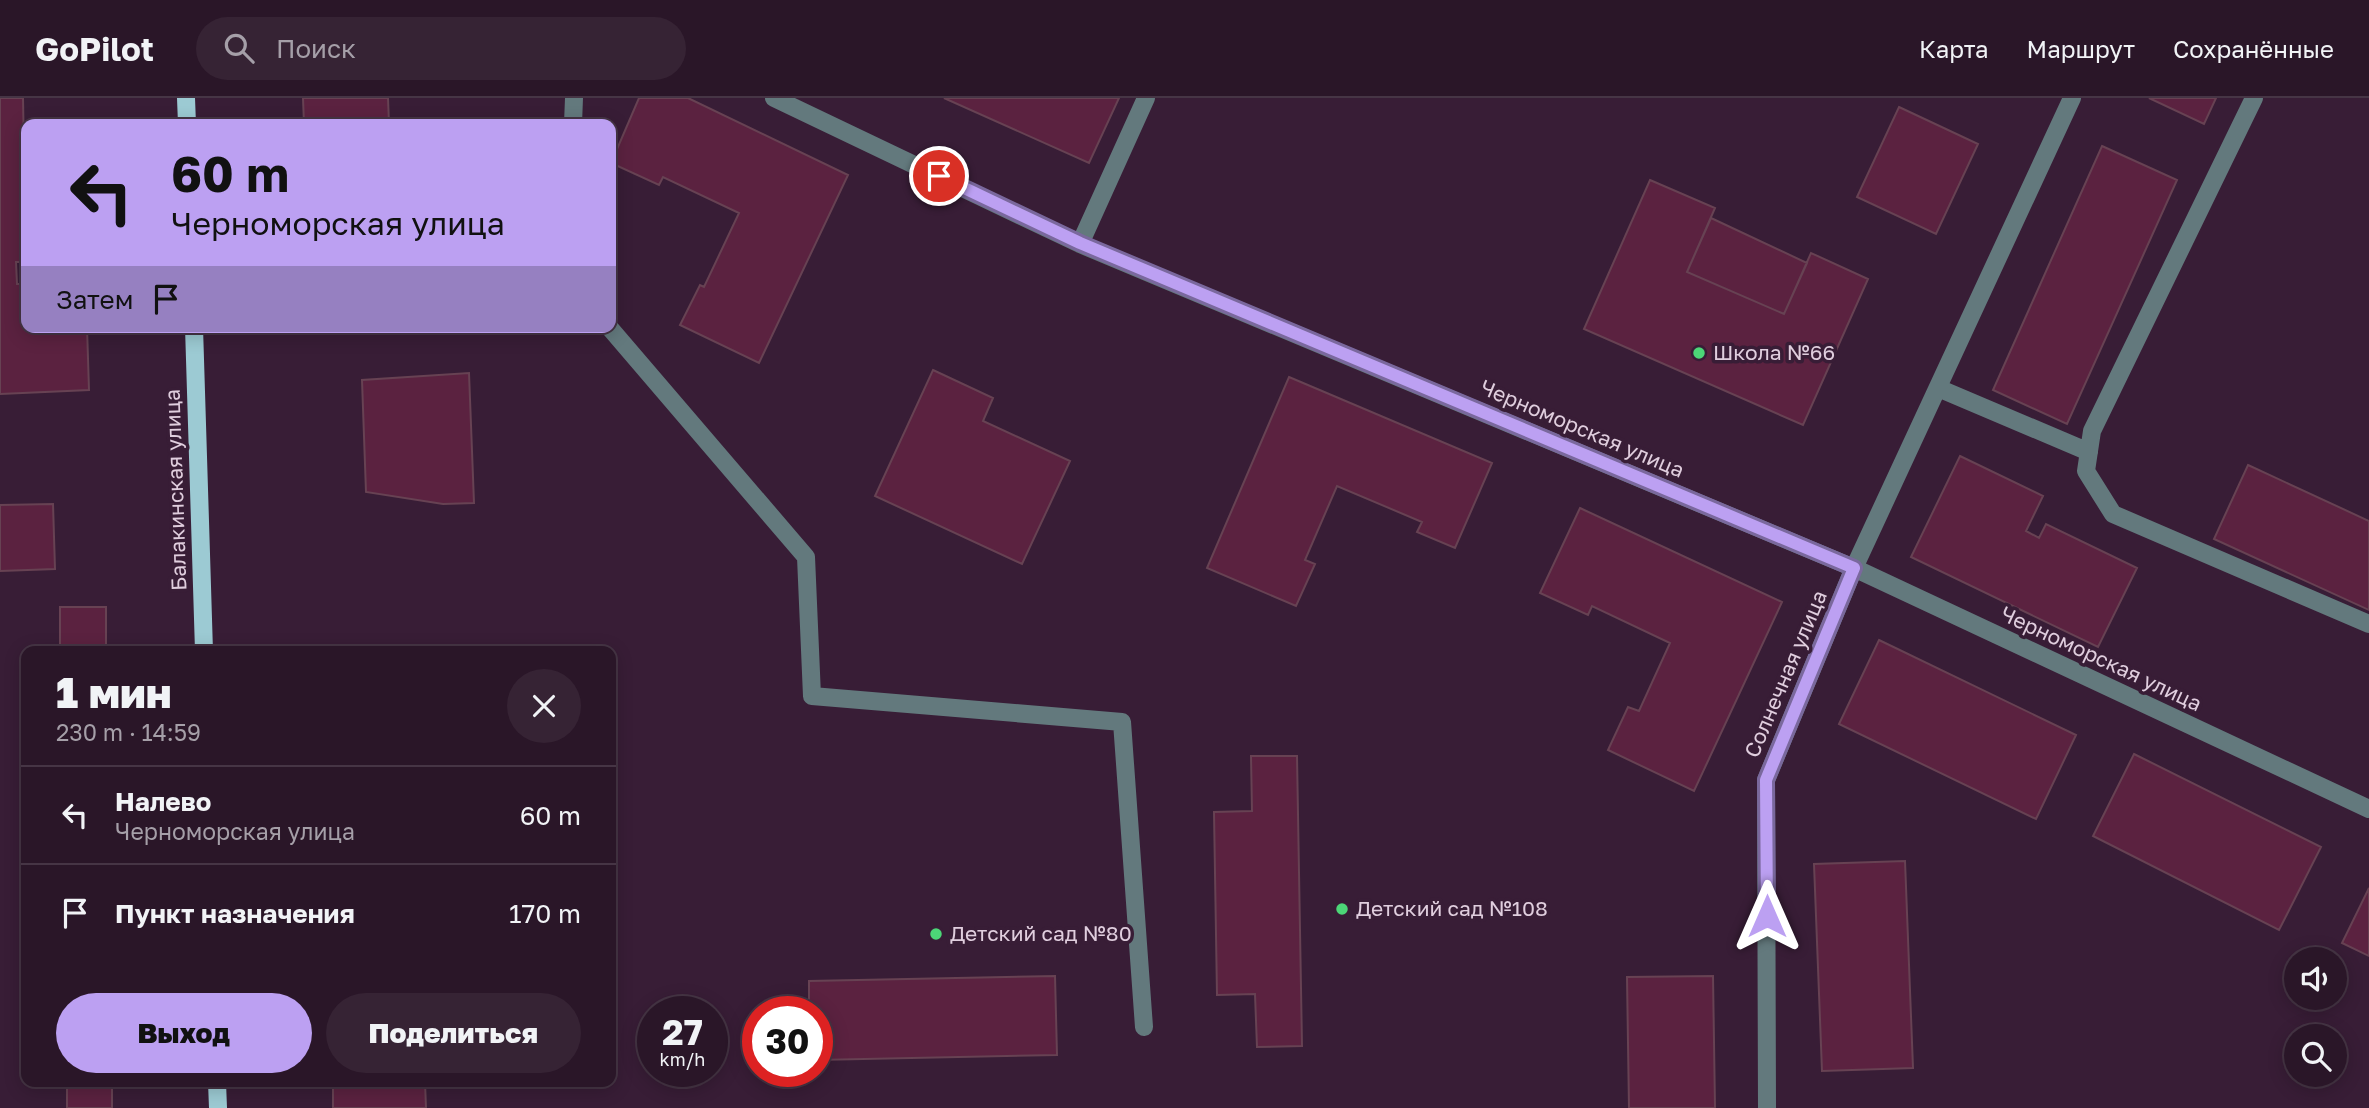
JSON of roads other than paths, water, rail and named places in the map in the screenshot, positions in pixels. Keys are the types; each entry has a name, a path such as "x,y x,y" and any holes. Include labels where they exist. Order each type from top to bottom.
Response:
{"main road":[{"path":"186,98 187,119"},
{"name":"Балакинская улица","path":"194,333 204,646"},
{"path":"217,1087 218,1108"}],"street":[{"path":"573,119 574,98"},
{"name":"Черноморская улица","path":"774,98 1080,243 1854,568 2369,809"},
{"path":"1080,243 1146,98"},
{"name":"Солнечная улица","path":"1767,1108 1766,780 1854,568 2072,98"},
{"path":"2254,98 2092,431 2086,471 2113,513 2369,624"},
{"path":"614,333 806,556 812,695 1122,722 1144,1027"},
{"path":"1938,388 2089,452"}],"place":[{"name":"Школа №66","path":"1699,353"},
{"name":"Детский сад №108","path":"1342,909"},
{"name":"Детский сад №80","path":"936,934"}]}
